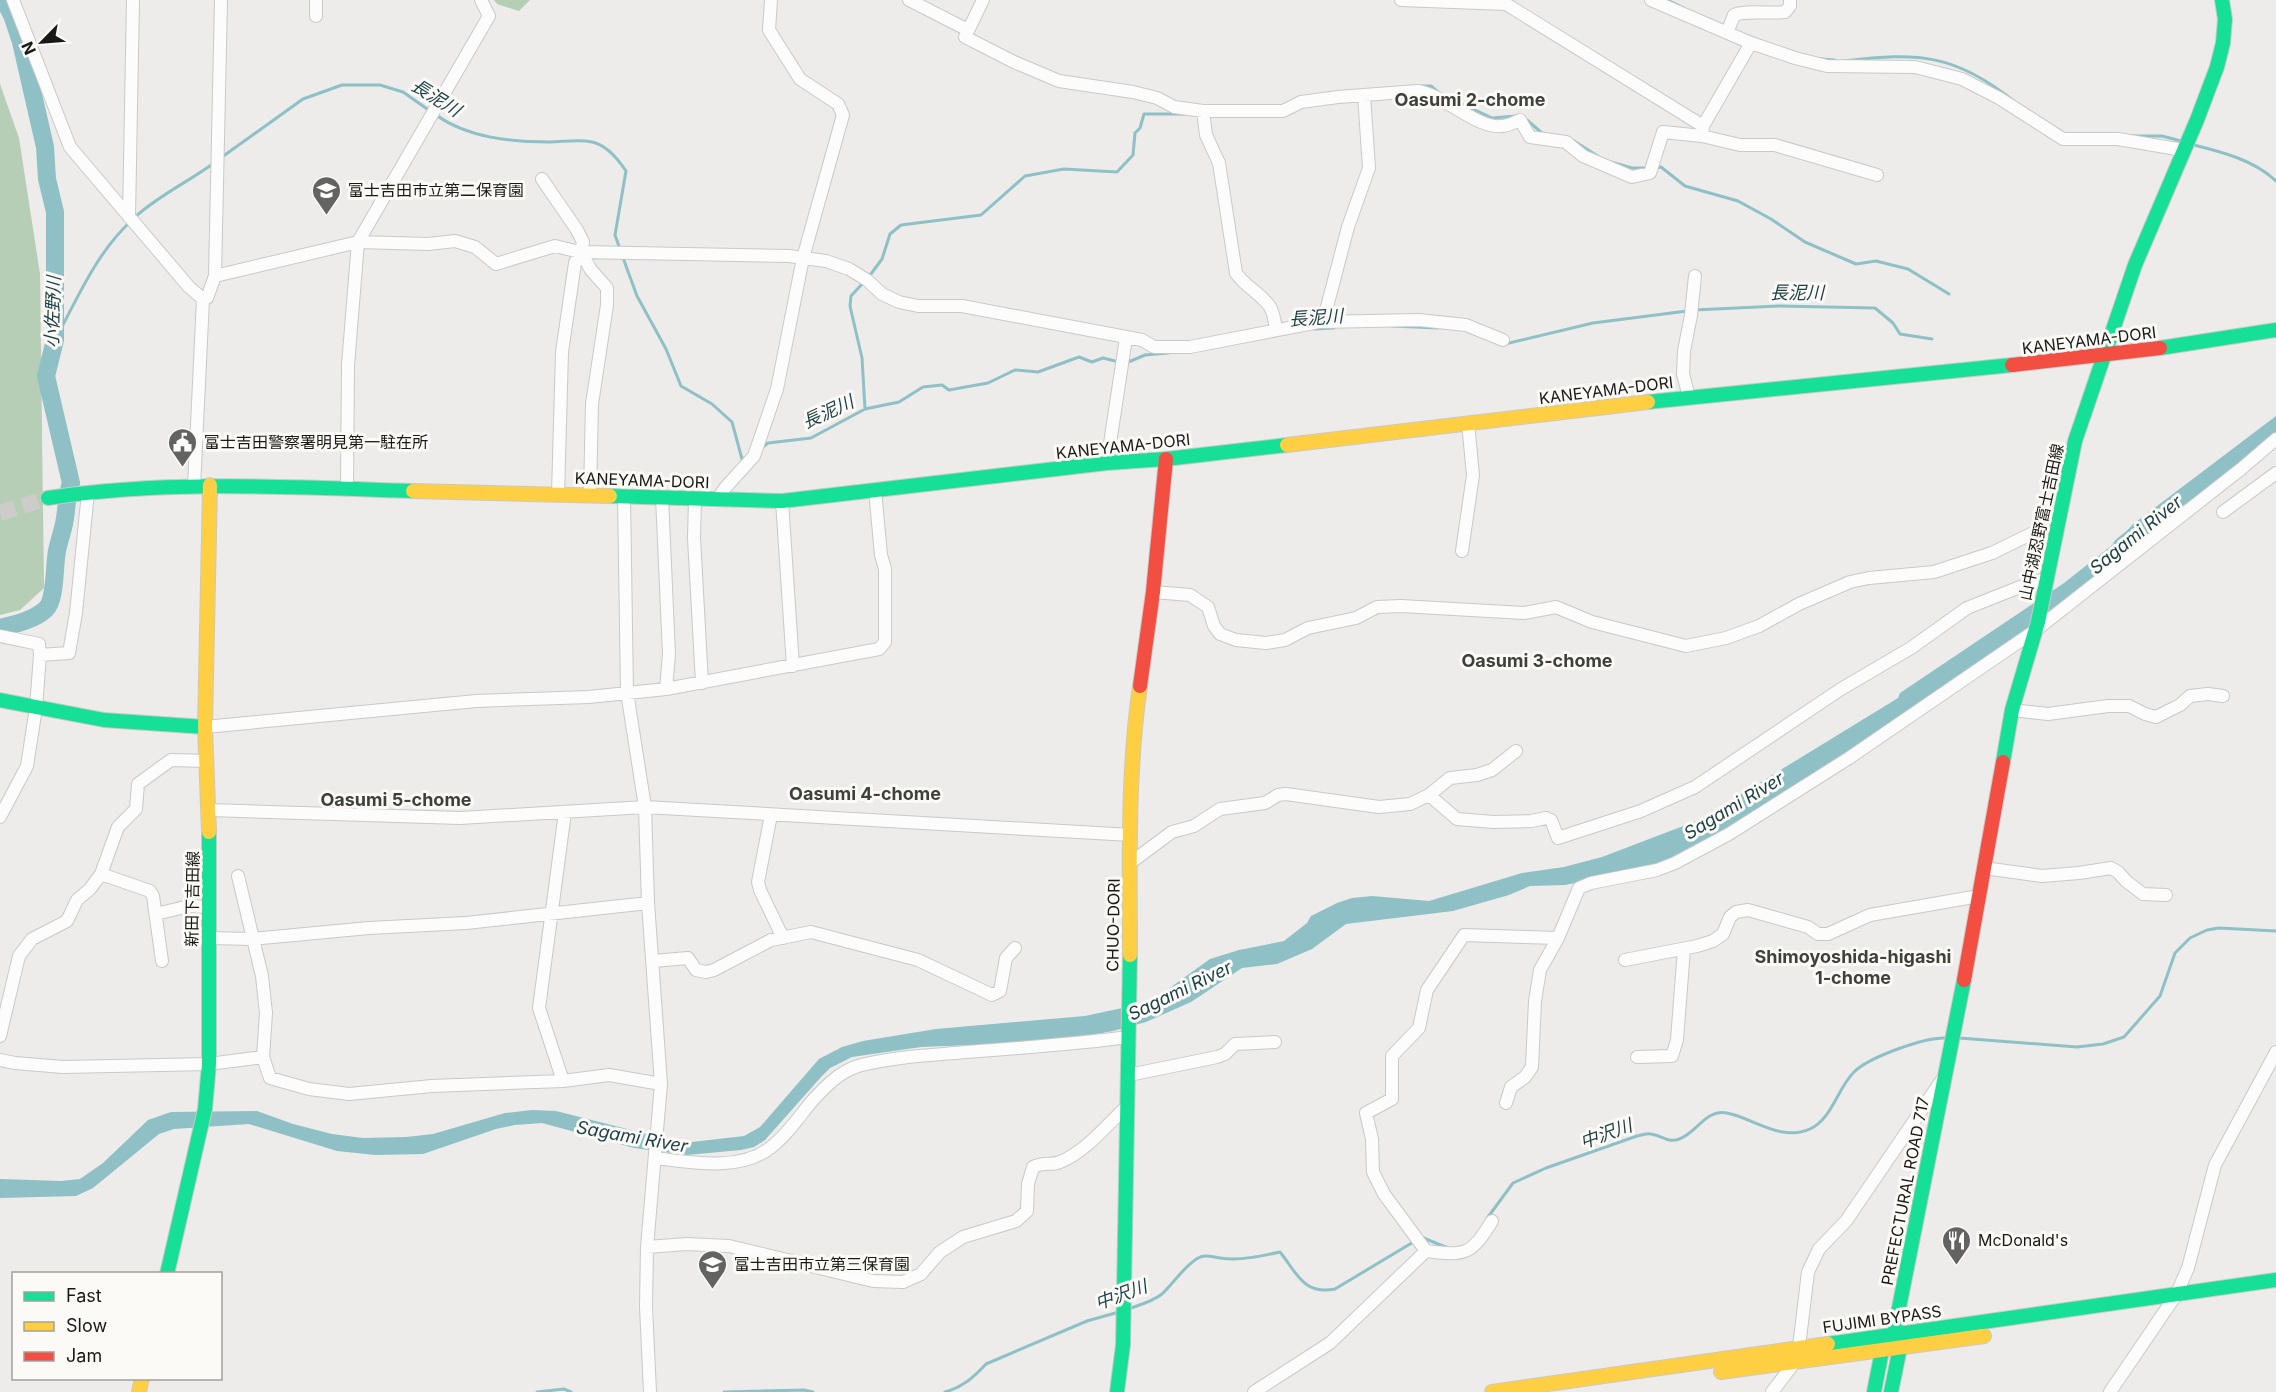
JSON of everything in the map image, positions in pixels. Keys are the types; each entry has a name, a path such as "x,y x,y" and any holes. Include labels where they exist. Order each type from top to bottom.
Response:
{"main road":[{"name":"山中湖忍野富士吉田線","path":"1946,1071 2012,710 2037,626 2074,441 2134,265 2217,67 2224,35 2225,19 2222,0"},
{"name":"KANEYAMA-DORI","path":"53,496 210,485 782,501 1107,463 1167,459 1689,397 2104,356 2276,330"},
{"name":"CHUO-DORI","path":"1117,1392 1123,1345 1126,1107 1129,1075 1130,863 1135,719 1153,592 1167,459"},
{"path":"0,700 104,720 205,727 210,485"},
{"name":"新田下吉田線","path":"166,1272 205,1109 208,1064 209,810 205,727"},
{"name":"PREFECTURAL ROAD 717","path":"1894,1333 1946,1071"},
{"name":"FUJIMI BYPASS","path":"1492,1392 2276,1280"},
{"name":"FUJIMI BYPASS","path":"1581,1392 1648,1381 1794,1364 2199,1305"},
{"path":"1891,1392 1900,1348 1894,1333"},
{"path":"1874,1392 1882,1350 1894,1333"}],"street":[{"path":"13,0 70,147 189,287 203,299"},
{"path":"129,217 133,0"},
{"path":"203,299 207,298 214,276 221,0"},
{"path":"316,0 316,16"},
{"path":"347,488 348,364 358,242 489,16 481,0"},
{"path":"717,500 754,456 777,389 803,258 843,114 838,104 800,79 768,30 771,0"},
{"path":"909,0 968,30"},
{"path":"983,0 964,37 1059,81 1133,92 1157,98 1174,107 1203,111 1283,111 1301,102 1338,97 1428,92 1474,119 1500,127 1520,120 1530,137 1566,142 1583,156 1632,177 1650,173 1663,132 1703,131"},
{"path":"1401,0 1506,4 1703,131 1740,146 1775,145 1877,175"},
{"path":"1651,0 1751,43 1795,58 1827,66 1915,67 1962,79 1999,98 2063,139 2118,139 2183,150"},
{"path":"1727,33 1734,15 1742,11 1753,14 1785,12 1790,6 1790,0"},
{"path":"1703,131 1751,43"},
{"path":"1323,322 1348,227 1369,168 1364,95"},
{"path":"1203,111 1206,135 1218,163 1236,273 1243,284 1271,308 1276,330"},
{"path":"542,179 577,230 583,243 575,263 562,352 558,494"},
{"path":"214,276 358,242 428,244 455,241 475,247 496,264 555,246 581,252 803,258 826,261 849,269 867,280 882,294 899,302 918,306 962,306 1142,340 1154,347 1190,347 1323,322 1419,320 1466,325 1503,340"},
{"path":"581,252 591,270 608,288 608,305 592,404 590,495"},
{"path":"1689,397 1683,374 1684,351 1695,276"},
{"path":"194,487 203,299"},
{"path":"1107,463 1126,338"},
{"path":"1462,551 1473,475 1468,423"},
{"path":"1506,1103 1511,1088 1525,1077 1532,1067 1534,1061 1534,1001 1540,970 1558,938 1579,888 1591,883 1657,870 1729,834 1849,758 2037,626 2241,469 2276,439"},
{"path":"2223,512 2276,472"},
{"path":"205,727 476,701 589,697 666,689 879,649 885,642 885,568 881,555 875,490"},
{"path":"40,655 69,653 76,613 88,492"},
{"path":"624,496 627,692 645,807 648,903 661,1084 647,1247 646,1307 650,1391"},
{"path":"662,498 669,654 666,689"},
{"path":"695,499 694,538 702,683"},
{"path":"782,501 792,666"},
{"path":"1153,592 1190,595 1208,607 1214,626 1220,634 1246,641 1266,643 1285,640 1308,628 1356,618 1377,607 1401,606 1524,613 1556,607 1592,622 1686,646 1726,639 1759,626 1799,604 1850,582 1934,572 1992,553 2033,533 2052,546"},
{"path":"1429,795 1450,814 1463,820 1522,821 1546,818 1551,820 1558,838 1641,811 1695,787 1841,689 1899,656 1967,608 2030,583 2046,582"},
{"path":"0,636 39,644 40,655 36,708 27,766 0,817"},
{"path":"2012,710 2048,714 2108,706 2129,706 2156,717 2180,705 2190,696 2208,694 2223,696"},
{"path":"1130,863 1172,832 1194,826 1220,809 1265,803 1278,795 1286,794 1379,807 1410,804 1429,795 1450,778 1477,775 1492,770 1516,752"},
{"path":"0,1036 19,956 32,939 67,921 77,900 90,889 101,874 118,827 136,809 138,784 171,760 207,761"},
{"path":"209,810 460,818 645,807 1131,835"},
{"path":"563,1081 539,1008 565,812"},
{"path":"771,815 758,882 783,938"},
{"path":"1984,868 2042,876 2110,868 2118,872 2143,894 2166,895"},
{"path":"101,874 150,891 153,896 162,961"},
{"path":"238,876 262,976 266,1013 263,1057 270,1078 309,1089 349,1094 454,1085 563,1081 609,1075 661,1084"},
{"path":"1625,960 1713,941 1723,934 1730,916 1736,912 1748,910 1808,927 1818,934 1828,934 1870,915 1979,896"},
{"path":"208,938 252,939 551,915 648,903"},
{"path":"156,914 189,906 208,908"},
{"path":"653,961 688,958 696,970 706,972 771,940 811,932 918,960 992,995 1000,992 1005,958 1015,948"},
{"path":"1492,1221 1475,1247 1452,1254 1426,1251 1384,1194 1373,1172 1372,1140 1366,1113 1392,1099 1392,1056 1419,1028 1427,990 1464,935 1558,938"},
{"path":"1637,1057 1672,1056 1677,1040 1684,949"},
{"path":"655,1158 720,1163 746,1160 758,1155 777,1142 830,1082 864,1064 934,1055 1080,1043 1129,1035"},
{"path":"1129,1075 1217,1057 1225,1054 1235,1044 1275,1042"},
{"path":"2110,1392 2176,1295 2188,1268 2215,1164 2276,1052"},
{"path":"0,1060 15,1064 63,1067 208,1064 263,1057"},
{"path":"1799,1347 1808,1272 1819,1249 1846,1221 1946,1071"},
{"path":"647,1247 687,1244 729,1246 873,1281 903,1282 921,1274 940,1252 963,1237 1016,1221 1023,1216 1027,1211 1028,1184 1033,1167 1041,1163 1058,1163 1078,1151 1126,1107"},
{"path":"1254,1392 1330,1343 1426,1251"},
{"path":"1772,1392 1794,1364"}],"green space":[{"path":"494,0 530,0 519,11 497,4"},
{"path":"0,84 19,138 40,274 44,588 20,610 0,615"}],"water":[{"path":"2276,416 2276,436 2247,460 2158,524 2150,523 2141,529 2142,534 2139,541 2069,599 2025,631 1852,749 1720,835 1680,856 1637,871 1565,885 1530,886 1509,895 1453,911 1346,924 1312,949 1277,964 1242,968 1191,1002 1146,1022 1113,1031 1052,1042 921,1047 852,1057 830,1068 765,1140 754,1147 741,1150 687,1155 634,1148 542,1123 496,1129 423,1154 375,1155 337,1151 249,1124 174,1129 159,1134 93,1188 76,1196 0,1198 0,1179 61,1181 80,1179 103,1163 148,1120 171,1112 257,1111 293,1124 332,1134 363,1138 433,1134 505,1113 532,1110 556,1111 647,1134 692,1142 744,1136 760,1127 819,1059 842,1047 863,1041 936,1029 1085,1016 1141,1004 1167,990 1210,959 1239,950 1284,941 1307,923 1311,916 1352,898 1372,896 1429,901 1522,873 1564,867 1602,857 1699,820 1898,698 1900,693 2064,583 2121,538 2132,525"}],"waterway":[{"name":"小佐野川","path":"0,628 30,619 41,613 52,598 57,551 71,483 46,376 55,340 55,212 47,179 45,147 21,42 4,0"},
{"path":"1667,0 1684,8"},
{"path":"1845,61 1894,57 1935,60 1974,74 2015,102"},
{"path":"1821,59 1835,60"},
{"name":"長泥川","path":"222,157 303,99 342,85 380,85 403,92 430,111"},
{"path":"1421,86 1431,86 1438,92"},
{"path":"1444,95 1492,118 1516,116"},
{"path":"868,278 882,259 890,234 901,225 981,215 1025,176 1064,169 1117,172 1133,155 1135,133 1140,128 1144,114 1185,114"},
{"name":"長泥川","path":"436,115 462,129 506,140 587,141 607,149 626,171 615,235 620,249"},
{"path":"1527,120 1542,133"},
{"path":"2132,136 2162,136 2181,141"},
{"path":"1574,141 1599,157"},
{"path":"2194,145 2248,162 2276,181"},
{"path":"1611,162 1632,168 1648,168"},
{"name":"長泥川","path":"134,218 152,203 214,163"},
{"path":"1655,168 1661,167 1685,186 1738,201 1771,219 1805,242 1856,264 1876,261 1908,269 1949,294"},
{"name":"長泥川","path":"55,340 97,263 117,235 129,223"},
{"name":"長泥川","path":"622,255 637,296 666,349 681,386 712,404 732,422 742,459 745,458"},
{"path":"863,283 851,296 850,306 862,358 865,409"},
{"name":"長泥川","path":"1694,310 1779,306 1875,308 1893,323 1900,334 1932,339"},
{"name":"長泥川","path":"1505,344 1593,323 1687,311"},
{"name":"長泥川","path":"1392,326 1438,328"},
{"name":"長泥川","path":"1314,329 1334,328"},
{"name":"長泥川","path":"1126,363 1145,355 1168,353"},
{"name":"長泥川","path":"760,449 768,443 811,438 865,409 899,402 923,387 942,385 949,390 988,383 1015,370 1038,372 1079,357 1092,362 1103,358 1119,362"},
{"name":"Sagami River","path":"2122,546 2169,509"},
{"name":"中沢川","path":"1959,1038 2077,1047 2103,1044 2124,1037 2160,996 2175,953 2190,938 2207,930 2219,928 2276,931"},
{"name":"中沢川","path":"1488,1217 1513,1183 1546,1168 1644,1134 1671,1140 1680,1139 1714,1114 1727,1113 1788,1133 1810,1129 1824,1118 1848,1079 1861,1066 1884,1054 1912,1044 1946,1038"},
{"name":"中沢川","path":"1421,1237 1448,1248"},
{"name":"中沢川","path":"1128,1309 1158,1297 1188,1266 1203,1256 1227,1259 1280,1252 1302,1281 1315,1289 1324,1290 1335,1289 1415,1241"},
{"name":"中沢川","path":"945,1392 968,1381 986,1364 1087,1321 1119,1312"},
{"name":"中沢川","path":"537,1392 564,1389 571,1392"},
{"name":"中沢川","path":"724,1392 804,1390 813,1392"}],"tunnel":[{"path":"0,513 48,498"}],"traffic: fast":[{"path":"2003,762 2012,710 2038,622 2075,441 2135,265 2197,120 2217,67 2223,43 2225,19 2222,0"},
{"path":"2160,348 2276,330"},
{"path":"1648,402 2012,365"},
{"path":"610,496 782,501 1107,463 1166,459 1287,445"},
{"path":"48,498 93,492 230,486 413,491"},
{"path":"0,700 104,720 205,727"},
{"path":"167,1272 205,1109 209,1064 209,832"},
{"path":"1117,1392 1123,1345 1130,955"},
{"path":"1874,1392 1882,1351 1894,1333 1964,980"},
{"path":"1828,1344 2276,1280"},
{"path":"1891,1392 1900,1348 1895,1337"}],"traffic: slow":[{"path":"1287,445 1648,402"},
{"path":"209,832 205,727 210,485"},
{"path":"413,491 610,496"},
{"path":"1130,955 1131,787 1140,686"},
{"path":"1721,1372 1984,1336"},
{"path":"1492,1392 1828,1344"},
{"path":"139,1392 142,1380"}],"traffic: jam":[{"path":"2012,365 2160,348"},
{"path":"1140,686 1153,592 1166,459"},
{"path":"1964,980 2003,762"}],"place":[{"name":"富士吉田市立第二保育園","path":"327,216"},
{"name":"富士吉田警察署明見第一駐在所","path":"183,468"},
{"name":"McDonald's","path":"1957,1266"},
{"name":"富士吉田市立第三保育園","path":"713,1290"}],"district":[{"name":"Oasumi 2-chome","path":"1470,100"},
{"name":"Oasumi 3-chome","path":"1537,661"},
{"name":"Oasumi 4-chome","path":"865,794"},
{"name":"Oasumi 5-chome","path":"396,800"},
{"name":"Shimoyoshida-higashi 1-chome","path":"1853,967"}]}
